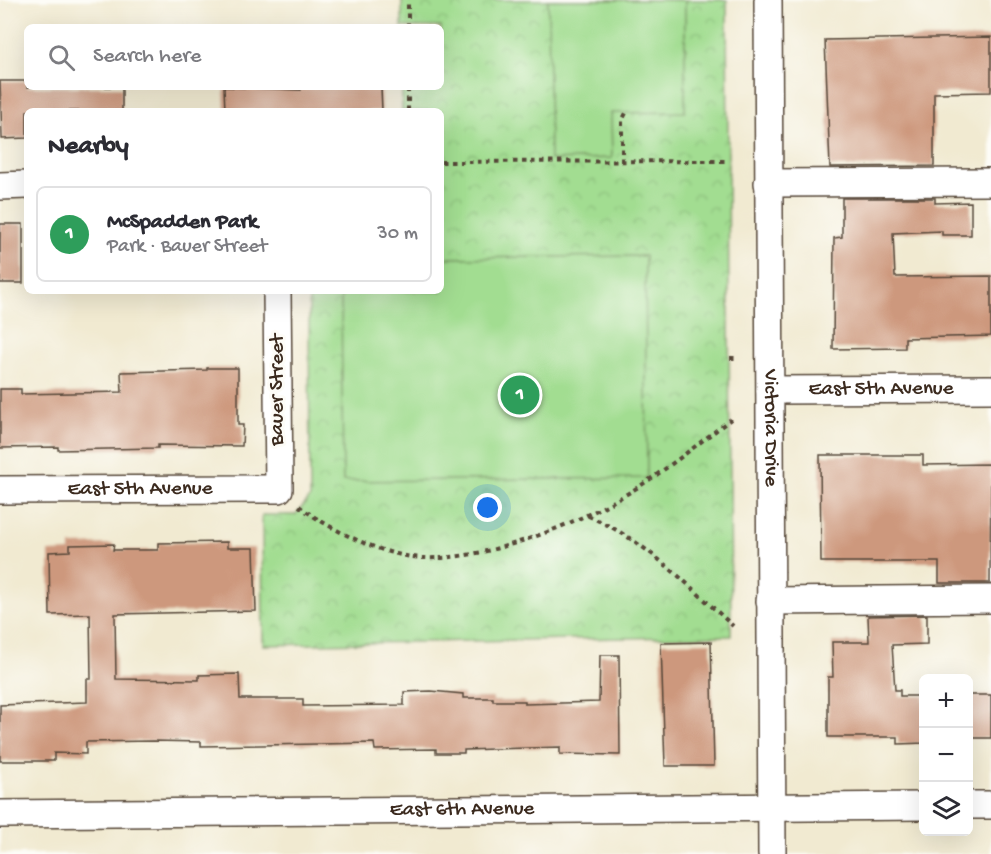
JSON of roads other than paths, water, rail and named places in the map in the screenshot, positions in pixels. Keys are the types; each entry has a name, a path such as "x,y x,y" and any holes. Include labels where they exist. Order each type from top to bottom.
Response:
{"street":[{"name":"Victoria Drive","path":"768,0 772,854"},
{"path":"768,183 991,182"},
{"path":"0,186 24,185"},
{"name":"Bauer Street","path":"277,294 287,496"},
{"name":"East 5th Avenue","path":"770,390 991,389"},
{"name":"East 5th Avenue","path":"0,490 287,496"},
{"path":"770,601 991,599"},
{"path":"973,806 991,805"},
{"name":"East 6th Avenue","path":"0,814 919,806"}],"place":[{"name":"McSpadden Park","path":"520,395"}]}
